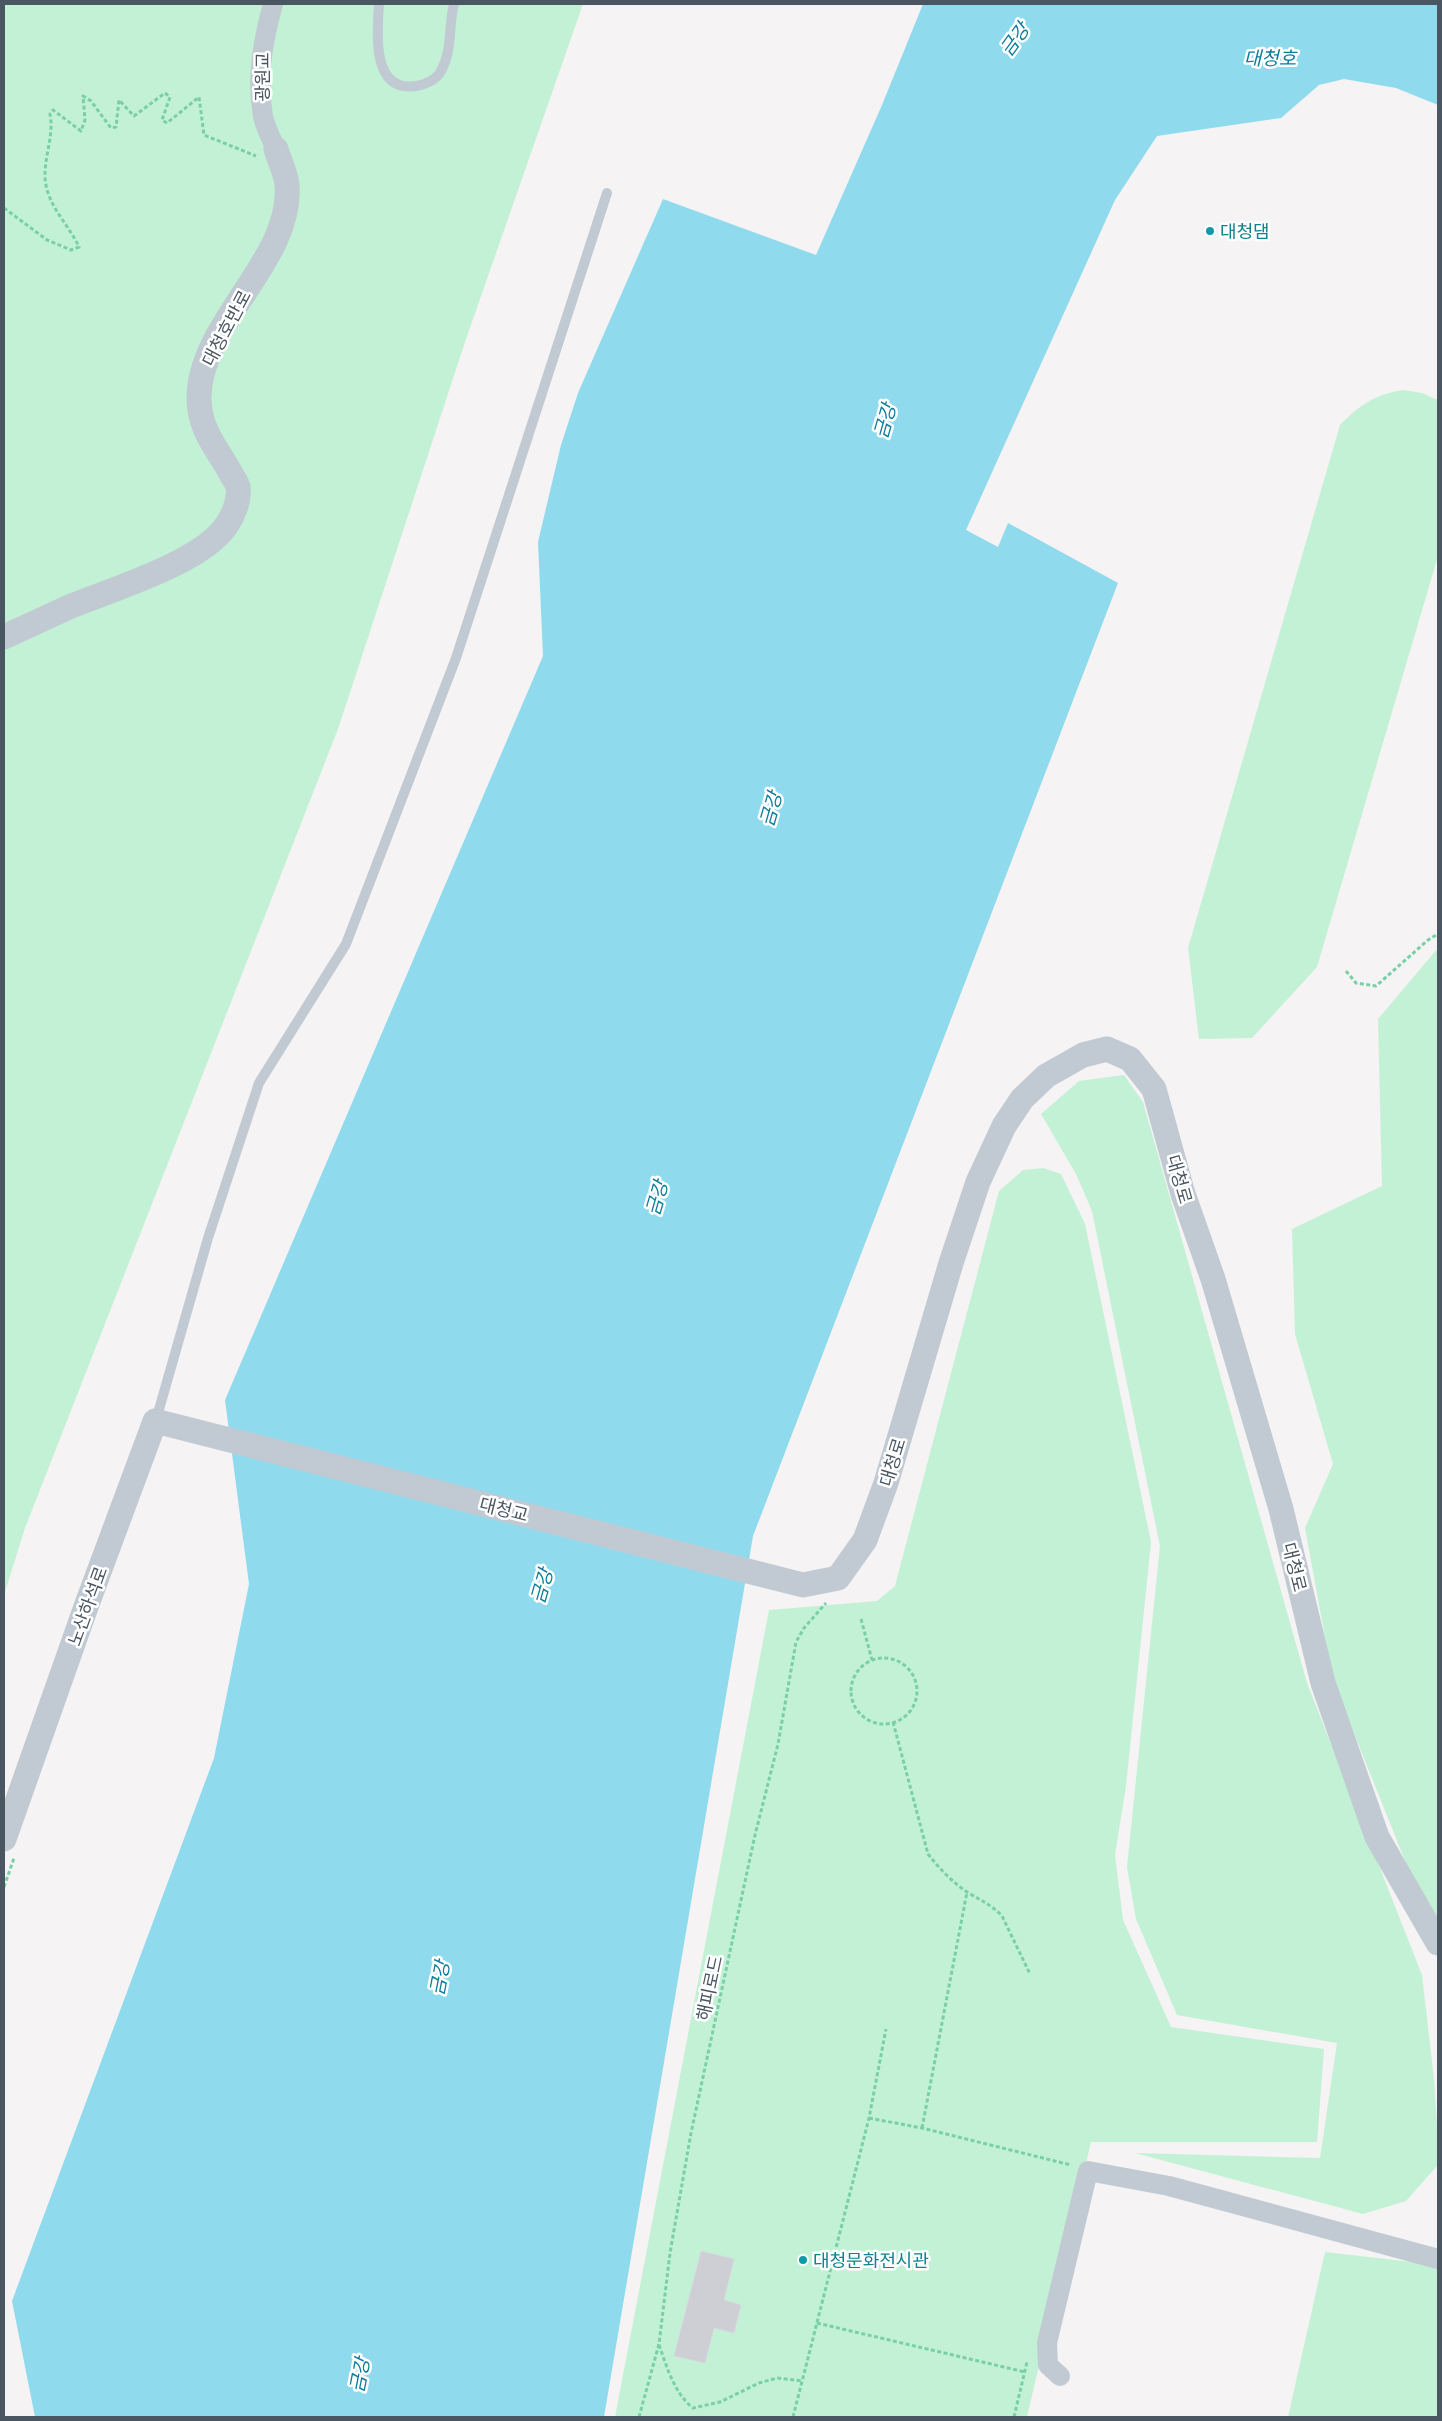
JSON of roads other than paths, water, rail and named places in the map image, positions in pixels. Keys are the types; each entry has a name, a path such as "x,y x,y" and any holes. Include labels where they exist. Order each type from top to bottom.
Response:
{"street":[{"name":"광원교","path":"273,4 262,46 259,81 263,117 278,158"},
{"name":"대청호반로","path":"4,637 70,607 147,578 202,548 225,527 236,507 238,486 202,426 199,398 203,366 227,320 260,268 284,217 287,184 278,158"},
{"name":"대청로","path":"838,1578 865,1540 886,1483 951,1263 978,1182 1004,1126 1022,1099 1046,1076 1083,1055 1107,1048 1130,1059 1154,1089 1183,1194 1213,1280 1280,1509 1323,1683 1370,1819 1377,1837 1438,1943"},
{"name":"대청교","path":"156,1422 803,1585 838,1578"},
{"name":"노산하석로","path":"4,1839 86,1604 156,1422"},
{"path":"1060,2376 1048,2365 1047,2343 1088,2172 1168,2186 1438,2259"}],"lane":[{"path":"379,4 376,38 382,69 392,82 410,87 424,85 441,72 451,46 454,4"},
{"path":"156,1422 208,1238 259,1083 346,944 456,658 607,194"}],"water":[{"path":"923,4 1438,4 1438,105 1396,88 1344,79 1319,85 1281,118 1157,136 1115,200 966,530 998,547 1008,523 1118,583 753,1536 604,2417 35,2417 12,2301 214,1758 249,1584 225,1400 543,656 538,542 561,445 578,393 663,199 816,255 882,105"}],"place":[{"name":"대청댐","path":"1210,231"},
{"name":"대청문화전시관","path":"803,2260"}],"water label":[{"name":"금강","path":"1014,39"},
{"name":"대청호","path":"1270,57"},
{"name":"금강","path":"884,421"},
{"name":"금강","path":"770,809"},
{"name":"금강","path":"656,1198"},
{"name":"금강","path":"541,1586"},
{"name":"금강","path":"439,1978"},
{"name":"금강","path":"359,2375"}]}
